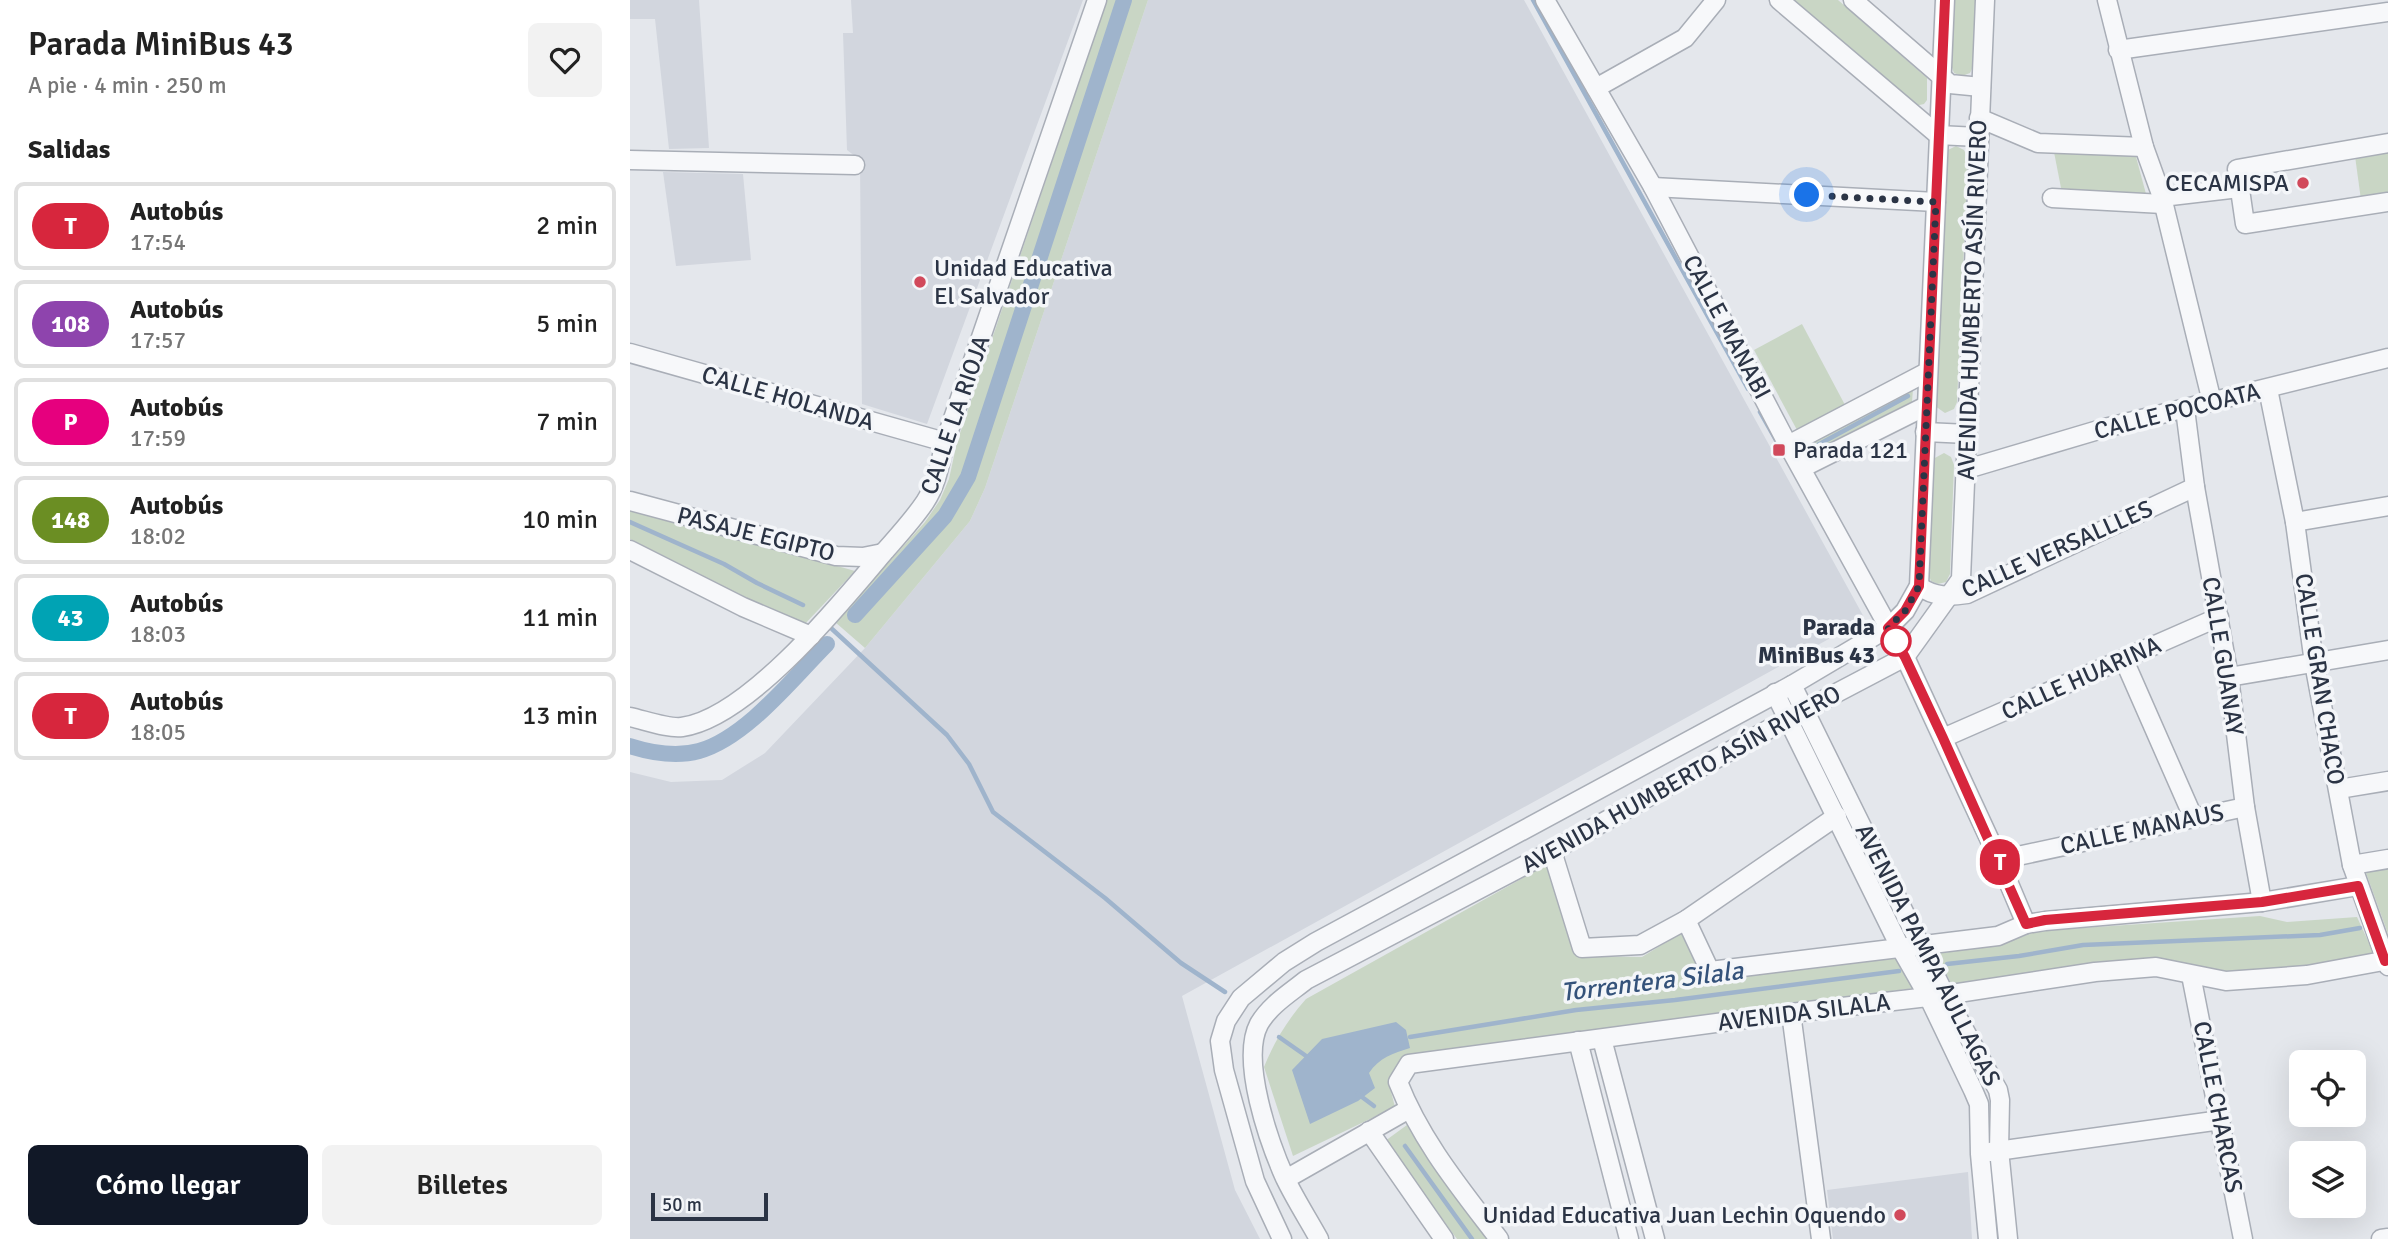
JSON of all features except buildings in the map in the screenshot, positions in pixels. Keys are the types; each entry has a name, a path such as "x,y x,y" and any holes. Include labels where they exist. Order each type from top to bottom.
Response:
{"street":[{"name":"CALLE LA RIOJA","path":"630,718 680,728 708,719 739,701 811,636 925,502 936,481 946,442 1097,0"},
{"name":"CALLE MANABI","path":"1545,0 1653,187 1788,446 1905,657 2026,924"},
{"path":"1596,88 1685,38 1716,0"},
{"path":"1779,0 1938,135 1978,137"},
{"path":"1853,0 1950,84 1981,87"},
{"name":"AVENIDA HUMBERTO ASÍN RIVERO","path":"1282,1239 1255,1181 1224,1070 1220,1041 1226,1021 1241,998 1275,968 1316,943 1792,685 1888,628 1905,611 1919,586 1945,0"},
{"path":"2107,0 2144,148 2162,200 2212,402"},
{"name":"AVENIDA HUMBERTO ASÍN RIVERO","path":"1319,1239 1286,1179 1274,1150 1252,1069 1252,1046 1259,1024 1273,1006 1306,980 1552,851 1787,719 1905,657 1961,579 1978,137 1989,1"},
{"path":"2118,50 2388,12"},
{"path":"1979,118 2038,143 2144,148"},
{"path":"2388,143 2236,169 2245,224 2388,202"},
{"path":"630,160 855,165"},
{"path":"1653,187 1936,202"},
{"path":"2052,198 2162,200 2239,188"},
{"name":"CALLE HOLANDA","path":"630,353 946,442"},
{"name":"CALLE POCOATA","path":"1967,469 2105,429 2388,358"},
{"path":"1788,446 1927,372"},
{"name":"CALLE GRAN CHACO","path":"2268,388 2295,522 2315,663 2352,865 2387,962"},
{"path":"1802,468 1926,405"},
{"name":"CALLE GUANAY","path":"2185,409 2195,487 2219,617 2245,807 2262,902"},
{"path":"1925,432 1968,434"},
{"name":"CALLE VERSALLLES","path":"1919,586 1928,592 1950,597 1967,594 2195,487"},
{"name":"PASAJE EGIPTO","path":"630,501 836,556 863,557 883,553"},
{"path":"2295,522 2388,506"},
{"path":"630,550 743,607 811,636"},
{"name":"CALLE HUARINA","path":"1943,738 2219,617"},
{"path":"2228,677 2388,650"},
{"path":"2124,660 2193,817"},
{"name":"AVENIDA PAMPA AULLAGAS","path":"1792,685 1921,946 1937,996 1979,1104 1980,1154 1988,1239"},
{"name":"AVENIDA PAMPA AULLAGAS","path":"1775,693 1900,947 1937,996 1998,1090 1999,1150 2008,1239"},
{"path":"2339,789 2388,781"},
{"name":"CALLE MANAUS","path":"1999,860 2245,807"},
{"path":"1552,851 1583,948 1640,945 1686,920 1837,816"},
{"path":"2352,865 2388,859"},
{"path":"1686,920 1710,971 1998,936 2026,924 2045,920 2262,902 2358,886"},
{"path":"1316,943 1331,967"},
{"name":"AVENIDA SILALA","path":"1409,1109 1398,1082 1409,1064 2120,970 2156,967 2226,981 2308,975 2387,962"},
{"name":"CALLE CHARCAS","path":"2191,975 2243,1239"},
{"path":"1791,1013 1821,1239"},
{"path":"1602,1039 1655,1239"},
{"path":"1578,1041 1629,1239"},
{"path":"1286,1179 1409,1109 1428,1143 1499,1239"},
{"path":"1980,1154 2221,1120"},
{"path":"1369,1131 1444,1239"},
{"path":"2381,1239 2388,1238"}],"shaded area":[{"path":"630,0 699,0 709,148 669,149 655,19 630,19"},
{"name":"Unidad Educativa El Salvador","path":"851,0 1083,0 927,424 862,404 860,160 847,150 843,33 853,33"},
{"path":"1148,0 1524,0 1865,619 1182,996 1235,1190 1260,1239 630,1239 630,772 671,782 722,780 765,753 865,648 970,521 985,488"},
{"path":"663,172 743,174 751,260 676,266"},
{"name":"Unidad Educativa Juan Lechin Oquendo","path":"1968,1172 1972,1239 1833,1239 1827,1190"}],"green space":[{"path":"1107,0 1148,0 985,488 970,521 865,648 835,622 925,522 940,500 949,479 957,442"},
{"path":"1790,0 1838,0 1927,78 1927,100 1924,104 1915,106"},
{"path":"1954,0 1976,0 1974,65 1970,73 1962,76 1954,73 1951,65"},
{"path":"1956,146 1964,150 1968,158 1957,402 1954,409 1945,413 1935,406 1946,153"},
{"path":"2388,151 2388,196 2361,200 2355,156"},
{"path":"2054,152 2135,153 2146,194 2062,193"},
{"path":"1802,324 1845,405 1797,430 1754,350"},
{"path":"1913,389 1912,402 1812,455 1806,444"},
{"path":"1944,453 1951,457 1954,465 1950,574 1946,582 1938,584 1931,581 1928,573 1933,459"},
{"path":"630,511 688,524 855,571 803,626 630,539"},
{"path":"1546,865 1578,956 1642,957 1681,933 1703,979 1898,956 1915,988 1405,1055 1388,1080 1395,1107 1293,1156 1264,1067 1282,1031 1306,999"},
{"path":"2388,867 2388,934 2365,870"},
{"path":"2260,916 2287,922 2357,917 2375,956 2307,969 2226,974 2158,962 1954,989 1936,954 2003,944 2037,931"},
{"path":"1407,1125 1491,1239 1457,1239 1385,1141"}],"water":[{"path":"1396,1022 1406,1030 1410,1048 1377,1063 1369,1073 1375,1088 1358,1101 1310,1124 1292,1070 1322,1039"}],"waterway":[{"path":"855,615 945,516 968,477 1124,0"},
{"path":"1533,0 1748,389"},
{"path":"1812,448 1908,396"},
{"path":"1760,412 1777,442"},
{"path":"630,522 724,564 803,605"},
{"path":"832,629 947,735 969,764 993,812 1105,898 1181,963 1225,992"},
{"path":"630,746 682,754 717,744 734,734 768,705 827,644"},
{"name":"Torrentera Silala","path":"1947,964 2083,945 2320,935 2360,928"},
{"name":"Torrentera Silala","path":"1410,1037 1576,1010 1899,971"},
{"path":"1279,1037 1309,1058"},
{"path":"1358,1094 1374,1106"},
{"path":"1405,1146 1472,1239"}],"bus line":[{"name":"T","path":"1945,0 1919,586 1905,611 1888,628 1905,657 1943,738 2026,924 2045,920 2262,902 2358,886 2385,961 2388,960"}],"place":[{"name":"CECAMISPA","path":"2303,183"},
{"name":"Unidad Educativa El Salvador","path":"920,282"},
{"name":"Parada 121","path":"1779,450"},
{"name":"Parada MiniBus 43","path":"1896,641"},
{"name":"Unidad Educativa Juan Lechin Oquendo","path":"1900,1215"}],"route":[{"path":"1807,195 1936,202 1919,586 1905,611 1888,628 1896,641"}]}
